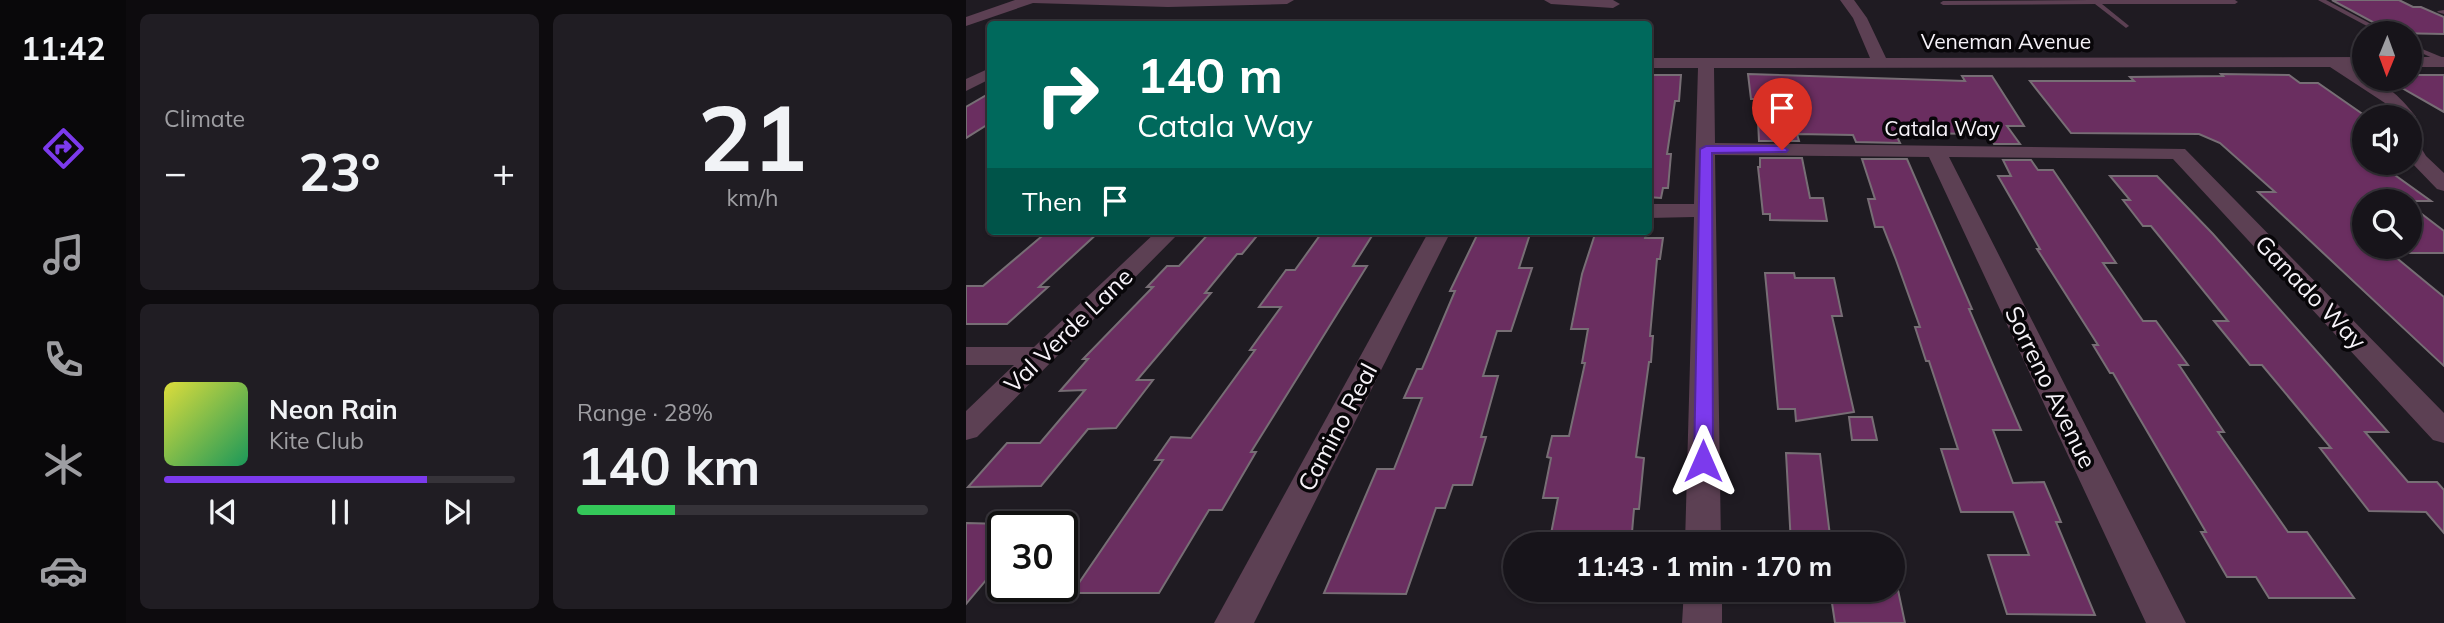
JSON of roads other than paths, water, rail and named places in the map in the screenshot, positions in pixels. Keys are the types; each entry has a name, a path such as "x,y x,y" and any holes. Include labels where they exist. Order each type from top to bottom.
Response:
{"street":[{"path":"966,22 1028,0"},
{"path":"1037,0 1155,3 1287,0"},
{"path":"1551,0 1616,2"},
{"path":"1847,0 1860,18 1880,63"},
{"path":"1600,17 1616,2"},
{"path":"2422,62 2444,61"},
{"path":"2333,62 2396,105"},
{"name":"Veneman Avenue","path":"1652,63 2352,62"},
{"path":"1703,532 1706,63"},
{"path":"966,86 986,66"},
{"name":"Catala Way","path":"1706,149 2178,153"},
{"name":"Sorreno Avenue","path":"1936,151 2166,623"},
{"name":"Ganado Way","path":"2178,153 2444,432"},
{"path":"2422,163 2444,185"},
{"path":"1652,211 1705,211"},
{"name":"Val Verde Lane","path":"966,429 1166,235"},
{"name":"Camino Real","path":"1234,623 1438,235"},
{"path":"966,356 1041,356"},
{"path":"1702,623 1703,602"}],"lane":[{"path":"2321,0 2362,21"},
{"path":"2094,1 2126,26"},
{"path":"1943,3 2235,2"},
{"path":"2422,51 2444,61"}]}
